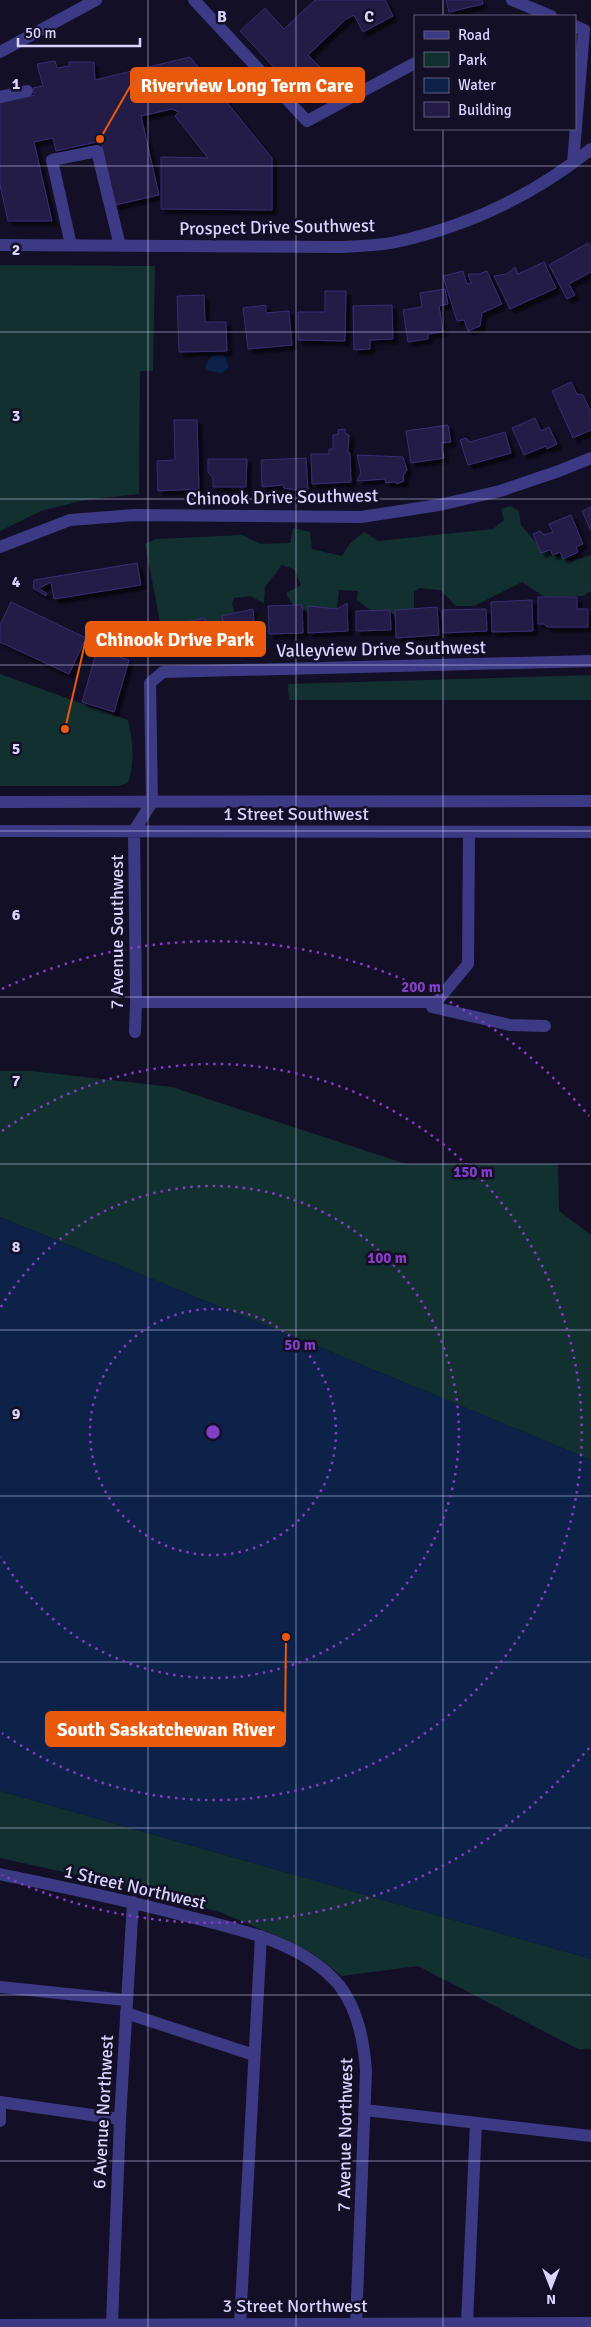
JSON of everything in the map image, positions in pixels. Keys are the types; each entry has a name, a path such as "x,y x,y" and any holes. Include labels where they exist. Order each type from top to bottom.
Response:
{"street":[{"path":"0,52 96,0"},
{"path":"194,0 307,121 414,64"},
{"path":"512,0 550,15"},
{"path":"576,26 584,30 578,64 576,104"},
{"path":"0,97 27,91"},
{"path":"573,164 575,130"},
{"name":"Prospect Drive Southwest","path":"0,245 339,247 394,243 444,229 484,214 522,196 573,164 591,149"},
{"path":"72,245 52,160 97,151 120,246"},
{"name":"Chinook Drive Southwest","path":"0,547 70,520 136,516 361,517 439,505 500,491 591,458"},
{"name":"Valleyview Drive Southwest","path":"152,802 150,683 163,672 591,662"},
{"name":"1 Street Southwest","path":"0,802 591,801"},
{"path":"134,831 152,802"},
{"name":"1 Street Southwest","path":"0,831 591,832"},
{"name":"7 Avenue Southwest","path":"134,831 135,1032"},
{"path":"469,832 468,964 432,1006 510,1025 546,1026"},
{"path":"136,1002 436,1002"},
{"name":"1 Street Northwest","path":"0,1874 133,1902 261,1936"},
{"name":"6 Avenue Northwest","path":"112,2324 120,2119 133,1902"},
{"path":"240,2324 261,1936"},
{"name":"7 Avenue Northwest","path":"261,1936 305,1958 324,1970 340,1986 359,2027 365,2048 365,2110 356,2324"},
{"path":"0,1987 126,2000"},
{"path":"126,2014 254,2055"},
{"path":"0,2121 0,2102 120,2119"},
{"path":"365,2110 591,2136"},
{"path":"466,2324 476,2123"},
{"name":"3 Street Northwest","path":"0,2324 591,2323"}],"green space":[{"path":"0,265 155,266 153,371 140,371 139,494 85,500 41,511 0,531"},
{"path":"510,506 519,511 521,525 538,545 553,555 572,561 591,555 591,591 583,596 545,597 522,582 474,606 456,606 440,590 419,588 414,592 414,610 395,610 395,617 390,610 371,611 357,600 358,591 339,590 337,609 308,606 308,613 293,606 286,593 301,585 294,569 282,565 265,587 264,603 250,596 234,598 232,604 235,613 222,616 225,629 208,632 205,618 176,624 173,633 160,622 145,544 156,539 242,535 261,544 290,543 293,528 310,532 312,549 342,556 350,543 364,532 378,541 493,529 504,520 501,509"},
{"path":"0,674 128,720 131,736 132,767 128,783 119,786 0,786"},
{"path":"591,675 591,700 289,700 288,684"},
{"path":"0,1071 31,1071 172,1087 406,1164 558,1164 559,1211 591,1235 591,1460 0,1217"},
{"path":"0,1791 591,1959 591,2049 578,2049 418,1966 342,1976 315,1955 287,1940 219,1912 136,1888 0,1858"}],"water":[{"path":"212,355 224,355 229,367 222,373 209,371 205,367"},
{"path":"0,1217 591,1460 591,1959 0,1791"}],"building":[{"path":"315,0 385,0 393,16 363,32 354,15 346,19 308,55 329,76 304,100 240,31 265,8 284,29"},
{"path":"446,0 482,0 483,4 449,12"},
{"path":"190,57 272,158 272,210 161,209 161,157 208,158 175,116 179,112 172,109 141,116 159,195 115,205 101,141 56,151 53,138 34,142 52,221 8,221 0,185 0,103 35,95 33,88 43,86 37,64 55,61 57,68 69,66 69,62 94,62 95,80"},
{"path":"588,243 591,248 591,272 569,284 575,295 567,299 549,265"},
{"path":"544,262 556,288 510,309 494,276 507,274 515,267 518,274"},
{"path":"463,271 467,284 471,283 468,274 479,274 487,271 502,304 482,313 480,326 468,331 464,320 457,321 443,276"},
{"path":"445,289 448,304 439,306 443,332 428,334 428,339 408,342 403,310 422,307 420,293"},
{"path":"325,291 346,291 345,341 298,340 298,312 325,312"},
{"path":"204,295 205,322 226,322 227,351 179,352 177,296"},
{"path":"266,305 266,313 289,311 292,345 248,349 243,308"},
{"path":"392,305 393,339 370,340 370,349 354,350 353,306"},
{"path":"571,382 577,394 583,395 591,412 591,430 573,438 552,391"},
{"path":"535,418 541,431 549,427 557,444 547,449 546,446 524,455 512,428"},
{"path":"174,420 197,420 199,489 158,491 157,461 175,460"},
{"path":"448,425 451,442 441,443 444,458 411,463 406,431"},
{"path":"345,429 345,433 349,435 348,452 350,453 351,482 312,484 311,454 329,454 329,449 333,449 333,435 338,434 338,430"},
{"path":"505,432 511,453 468,465 460,440 466,438 470,442"},
{"path":"357,455 403,457 407,470 403,476 404,481 397,484 395,482 386,483 385,479 357,481 361,473"},
{"path":"306,458 308,489 295,490 284,488 283,485 262,487 261,460"},
{"path":"208,459 247,459 246,487 213,487 213,478 208,472"},
{"path":"591,507 591,531 582,511"},
{"path":"571,515 583,544 576,547 578,552 563,559 560,552 553,555 550,550 541,553 533,534 540,531 544,535 553,532 549,524"},
{"path":"137,563 141,585 54,599 51,582 39,588 47,594 46,596 33,588 34,580"},
{"path":"538,597 577,597 577,609 588,609 588,627 547,627 544,624 538,624"},
{"path":"532,600 533,631 492,632 491,602"},
{"path":"11,602 86,638 69,674 0,642 0,625"},
{"path":"347,603 348,631 308,633 308,606 337,609"},
{"path":"302,605 303,633 269,634 268,606"},
{"path":"437,607 439,635 396,638 395,610"},
{"path":"253,609 255,634 221,638 225,629 222,616"},
{"path":"486,609 487,631 443,633 442,610"},
{"path":"390,610 391,630 356,631 356,611"},
{"path":"205,618 208,632 211,635 181,640 176,624"},
{"path":"97,650 129,660 114,712 82,702"}],"place":[{"name":"Riverview Long Term Care","path":"100,139"},
{"name":"Chinook Drive Park","path":"65,729"},
{"name":"South Saskatchewan River","path":"286,1637"}]}
